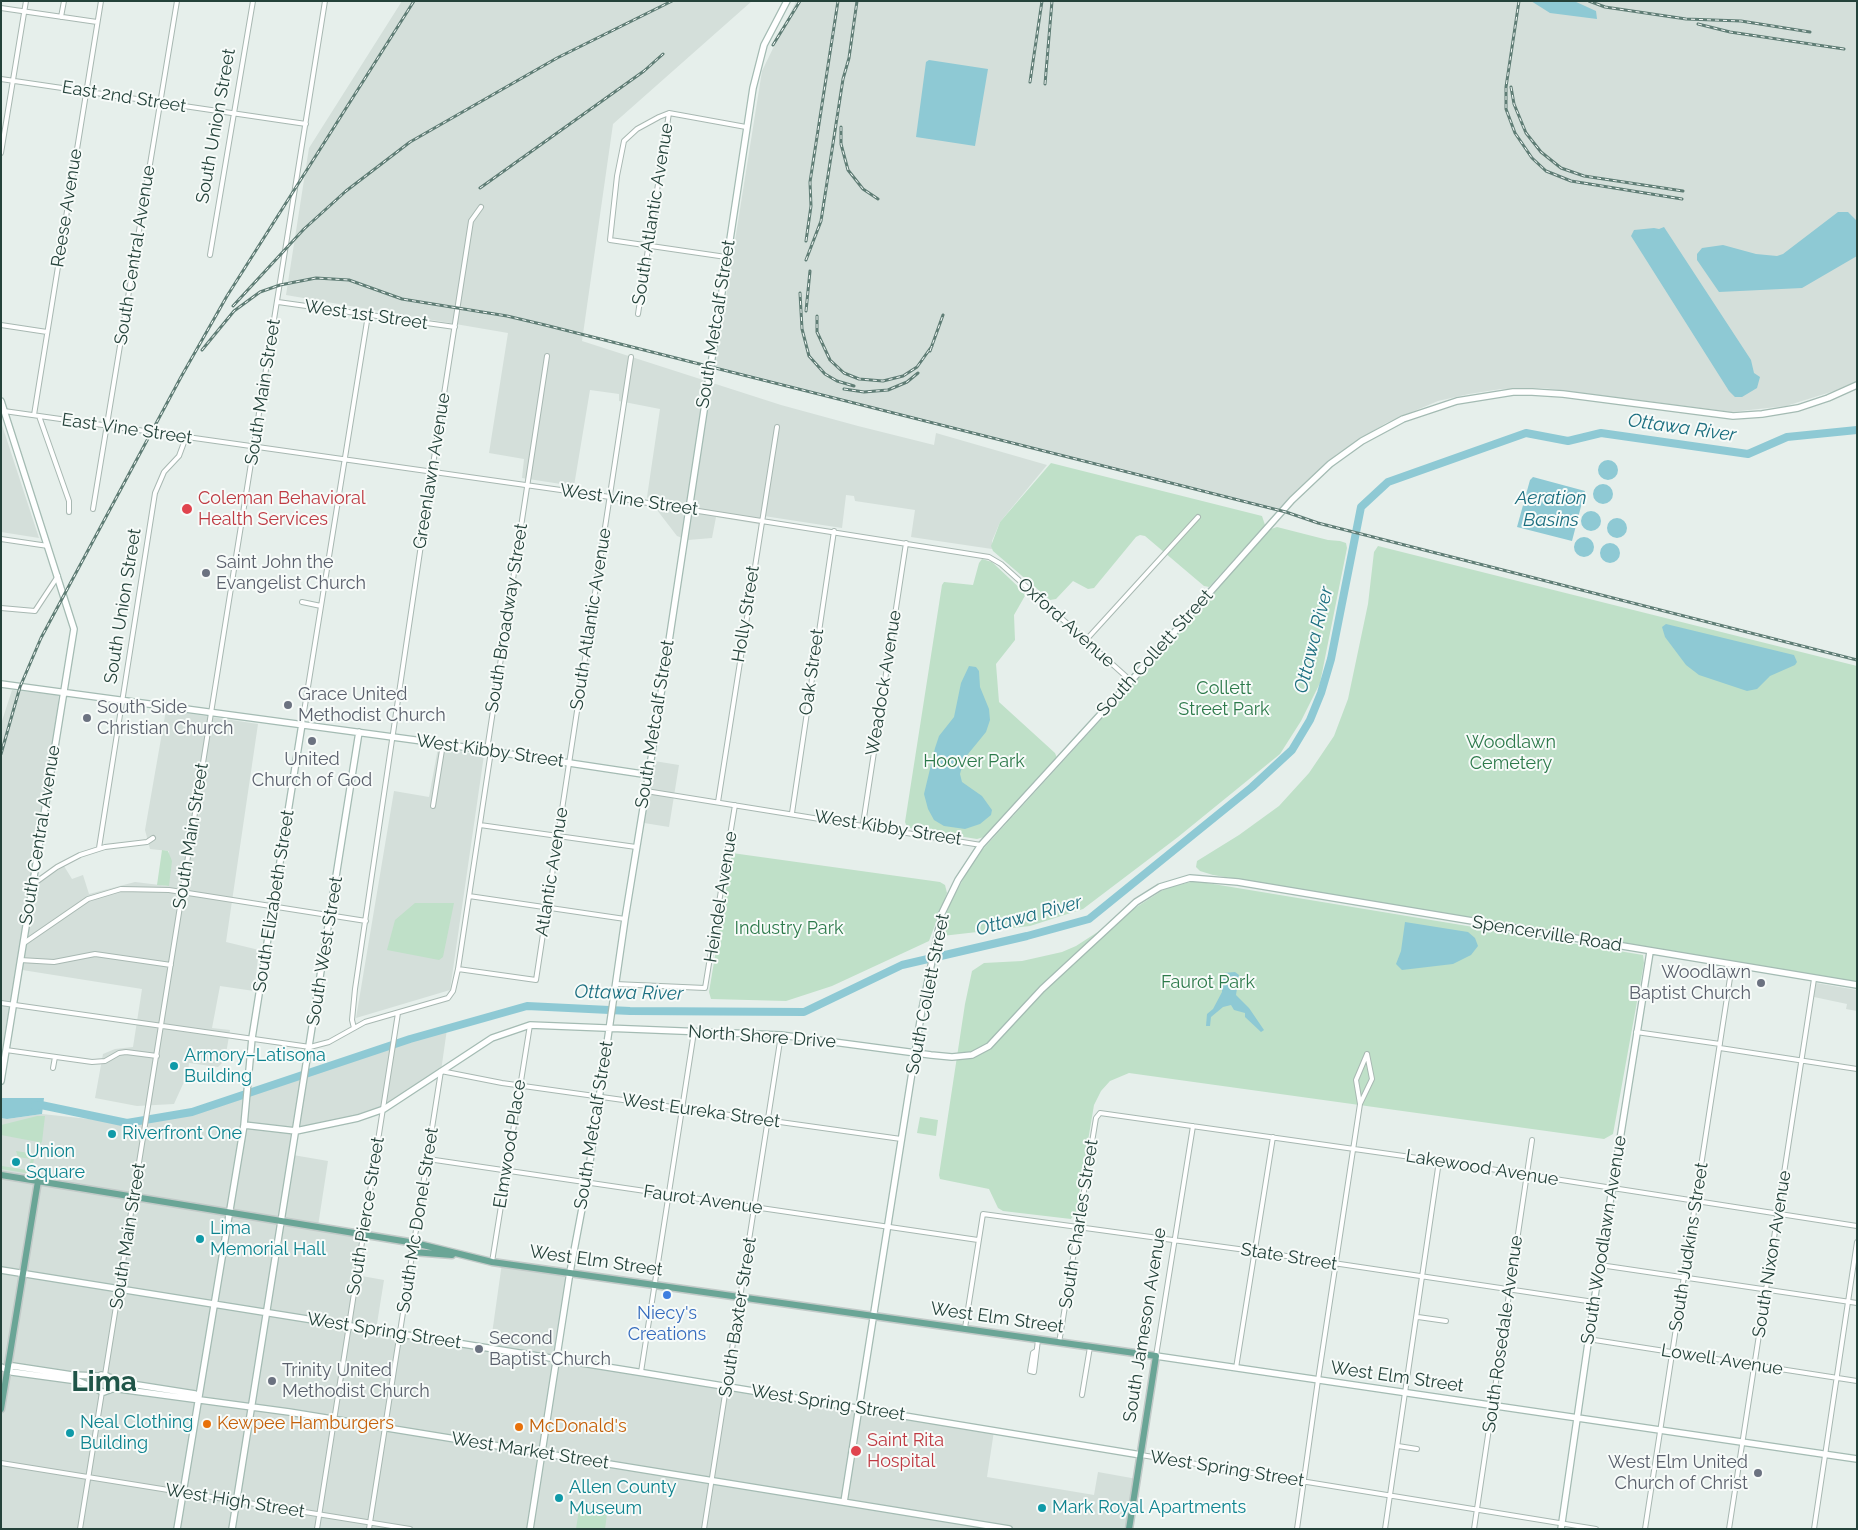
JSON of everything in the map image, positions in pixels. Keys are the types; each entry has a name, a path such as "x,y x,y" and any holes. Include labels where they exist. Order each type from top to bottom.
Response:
{"main road":[{"name":"West Elm Street","path":"1,1175 415,1242 492,1262 1156,1356"},
{"path":"1,1409 7,1376 5,1368 38,1181"},
{"path":"414,1252 458,1254"},
{"name":"South Jameson Avenue","path":"1130,1529 1156,1356"}],"street":[{"path":"1,154 26,1"},
{"path":"61,17 64,1"},
{"name":"Reese Avenue","path":"34,415 101,1"},
{"name":"South Central Avenue","path":"93,509 177,1"},
{"name":"South Union Street","path":"210,255 253,1"},
{"name":"South Main Street","path":"104,1376 149,1106 325,1"},
{"name":"South Metcalf Street","path":"530,1529 570,1272 587,1182 598,1096 636,847 649,776 746,127 759,58 787,1"},
{"path":"1,8 97,22"},
{"name":"East 2nd Street","path":"1,79 306,124"},
{"path":"726,257 610,240 620,162 623,144 631,134 651,120 668,113 746,127"},
{"name":"South Atlantic Avenue","path":"638,314 668,113"},
{"name":"Greenlawn Avenue","path":"354,1028 352,1022 353,1008 391,737 432,471 471,222 481,207"},
{"name":"West 1st Street","path":"278,302 455,327"},
{"name":"South Elizabeth Street","path":"177,1529 244,1124 252,1038 368,315"},
{"path":"1,325 48,332"},
{"name":"South Broadway Street","path":"489,751 547,356"},
{"name":"South Atlantic Avenue","path":"569,763 631,357"},
{"name":"South Collett Street","path":"844,1502 901,1139 936,932 942,913 952,891 981,845 1279,516 1316,476 1362,441 1403,419 1457,401 1512,392 1540,392 1733,416 1798,408 1857,385"},
{"name":"South Central Avenue","path":"1,401 74,629 1,1081"},
{"name":"East Vine Street","path":"3,411 254,447"},
{"path":"40,416 68,501 69,512"},
{"name":"Holly Street","path":"718,802 760,520 776,427"},
{"name":"South Union Street","path":"99,848 155,493 164,472 179,456 186,437"},
{"name":"West Vine Street","path":"254,447 432,471 906,542 989,556 1001,564"},
{"path":"1086,640 1198,517"},
{"name":"Oak Street","path":"792,813 834,531"},
{"path":"1,539 48,546"},
{"name":"Weadock Avenue","path":"863,824 906,542"},
{"name":"Oxford Avenue","path":"1001,564 1131,681"},
{"path":"1,608 35,611 58,576"},
{"path":"302,602 321,606"},
{"name":"West Kibby Street","path":"1,684 359,732 649,776"},
{"name":"South West Street","path":"232,1529 254,1407 359,732"},
{"path":"433,806 443,744"},
{"path":"1,1003 310,1047 329,1042 354,1028 451,996 458,969 480,825 489,751"},
{"name":"Atlantic Avenue","path":"458,969 536,980 569,763"},
{"name":"West Kibby Street","path":"646,791 863,824 981,845"},
{"name":"Heindel Avenue","path":"615,984 705,988 735,805"},
{"path":"480,825 636,847"},
{"path":"32,886 56,866 99,848 147,842 153,838"},
{"name":"North Shore Drive","path":"244,1124 296,1131 344,1122 384,1108 492,1038 530,1025 781,1035 959,1057 972,1055 985,1050 1052,979 1136,902 1154,890 1172,882 1190,878 1238,882"},
{"name":"Spencerville Road","path":"1238,882 1857,986"},
{"path":"22,944 76,906 99,894 131,888 182,892 366,920"},
{"path":"469,896 625,919"},
{"name":"South Woodlawn Avenue","path":"1561,1526 1588,1339 1650,952"},
{"path":"20,960 54,962 95,954 171,965"},
{"name":"South Judkins Street","path":"1645,1529 1732,964"},
{"name":"South Nixon Avenue","path":"1729,1529 1814,979"},
{"name":"South Pierce Street","path":"317,1529 398,1013"},
{"name":"Elmwood Place","path":"492,1262 530,1025"},
{"path":"641,1372 694,1032"},
{"path":"1636,1032 1857,1069"},
{"name":"South Baxter Street","path":"704,1529 781,1035"},
{"path":"6,1050 99,1062 126,1052 157,1056"},
{"path":"1298,1529 1318,1380 1360,1104 1356,1080 1367,1054 1372,1079 1360,1104"},
{"path":"53,1068 55,1057"},
{"name":"West Eureka Street","path":"441,1071 519,1085 901,1139"},
{"name":"South Mc Donel Street","path":"369,1529 441,1071"},
{"name":"South Charles Street","path":"1060,1343 1096,1116 1100,1113 1106,1114"},
{"name":"Lakewood Avenue","path":"1106,1114 1354,1148 1857,1226"},
{"name":"South Jameson Avenue","path":"1156,1356 1173,1240 1193,1126"},
{"path":"1236,1368 1253,1251 1273,1137"},
{"name":"South Rosedale Avenue","path":"1474,1529 1532,1140"},
{"name":"Faurot Avenue","path":"428,1159 978,1240"},
{"path":"1386,1529 1424,1277 1439,1161"},
{"name":"State Street","path":"978,1240 983,1214 1253,1251 1594,1302"},
{"path":"965,1328 978,1240"},
{"path":"1814,1529 1823,1454 1857,1242"},
{"path":"1600,1265 1857,1303"},
{"name":"West Spring Street","path":"1,1270 1391,1494 1561,1526 1596,1529"},
{"path":"1418,1317 1446,1321"},
{"name":"Lowell Avenue","path":"1588,1339 1857,1380"},
{"path":"1036,1351 1033,1353 1030,1371 1034,1372 1038,1354 1036,1351 1038,1340"},
{"path":"1082,1395 1090,1347"},
{"name":"West Elm Street","path":"1156,1356 1742,1444 1857,1459"},
{"name":"West Market Street","path":"5,1368 13,1366 72,1375 104,1376 125,1384 195,1394 199,1399"},
{"name":"West Market Street","path":"5,1368 12,1372 78,1382 102,1390 120,1389 193,1401 199,1399 254,1407 1009,1529"},
{"path":"80,1529 102,1390 95,1381 104,1376 112,1384 102,1390"},
{"path":"1398,1446 1417,1449"},
{"name":"West High Street","path":"1,1463 410,1529"}],"shaded area":[{"path":"402,1 752,1 613,124 582,341 781,405 858,426 934,445 936,433 1047,465 1000,522 992,541 992,549 911,537 915,510 855,501 854,496 846,495 842,528 764,516 763,525 716,517 712,538 688,540 677,536 647,497 660,409 619,401 619,394 590,390 574,486 522,478 524,459 489,453 508,333 286,295 309,148"},
{"path":"796,1 1857,1 1857,381 1834,391 1786,406 1731,412 1543,388 1501,389 1469,394 1438,401 1386,423 1337,454 1297,490 1281,509 715,366 762,71"},
{"path":"1,422 39,538 1,532"},
{"path":"12,690 59,695 35,886 64,866 72,879 83,875 89,894 135,882 168,886 169,851 150,849 145,830 166,710 258,724 226,942 259,950 254,991 220,986 212,1028 230,1030 225,1060 218,1067 189,1063 188,1073 174,1104 137,1106 95,1098 103,1054 115,1049 133,1047 142,989 16,969 1,1056 1,724"},
{"path":"438,748 484,755 450,990 356,1018 394,791 429,797"},
{"path":"654,761 679,765 669,827 644,823"},
{"path":"1816,983 1857,990 1857,1011 1846,1009 1847,1004 1814,997"},
{"path":"447,1029 441,1071 384,1109 296,1131 293,1155 328,1161 318,1226 363,1234 356,1275 384,1280 376,1330 490,1348 502,1263 570,1272 557,1359 994,1431 987,1477 1094,1495 1098,1472 1137,1479 1129,1529 1,1529 1,1118 7,1119 42,1114 127,1123 192,1112"}],"green space":[{"path":"1051,463 1262,516 1265,525 1209,587 1204,586 1145,536 1140,535 1136,537 1094,588 1088,589 1073,581 1056,599 1050,600 993,551 991,546 1000,522"},
{"name":"Collett Street Park","path":"1277,527 1328,540 1340,541 1346,543 1347,548 1320,683 1301,721 1280,754 1178,837 1083,909 1030,926 942,936 944,919 950,904 969,868 983,849 1271,529"},
{"name":"Woodlawn Cemetery","path":"1378,546 1857,666 1857,983 1213,875 1200,871 1196,867 1197,861 1239,835 1279,806 1309,773 1334,736 1348,699 1368,604 1374,552"},
{"name":"Hoover Park","path":"982,559 992,562 1026,594 1014,615 1015,640 996,664 999,702 1055,753 1057,758 984,837 977,839 914,829 907,827 905,822 942,585 944,582 973,585 979,563"},
{"path":"162,850 168,851 172,861 169,886 157,885"},
{"name":"Industry Park","path":"732,853 940,882 945,885 947,893 929,941 832,986 786,1001 711,999 709,992"},
{"name":"Faurot Park","path":"1195,881 1643,955 1644,963 1613,1134 1604,1139 1129,1073 1110,1081 1101,1091 1094,1105 1076,1212 1071,1219 1003,1211 998,1208 989,1189 940,1179 939,1175 965,1004 972,971 984,963 1022,961 1062,952 1076,946 1166,888"},
{"path":"415,903 454,903 443,957 439,960 387,950 395,920"},
{"path":"37,1116 45,1116 42,1142 39,1145 38,1142 1,1135 1,1125"},
{"path":"920,1117 938,1120 936,1136 917,1133"},
{"path":"16,1151 35,1154 31,1174 1,1169 1,1161 2,1166 26,1170 32,1167 29,1166 31,1159 18,1157"},
{"path":"579,1510 607,1514 605,1529 576,1529"}],"water":[{"path":"1531,1 1574,1 1596,11 1597,19 1550,13"},
{"path":"929,60 988,69 975,146 916,137 926,62"},
{"path":"1838,212 1848,212 1857,221 1857,256 1802,288 1719,292 1697,260 1697,254 1702,248 1723,245 1756,254 1777,256 1783,254"},
{"path":"1664,227 1751,360 1754,373 1760,377 1757,388 1742,397 1735,397 1729,391 1631,236 1634,230"},
{"path":"1608,460 1615,463 1618,470 1615,477 1608,480 1601,477 1598,470 1601,463"},
{"name":"Aeration Basins","path":"1533,477 1585,491 1572,541 1517,527 1530,480"},
{"path":"1603,484 1610,487 1613,494 1610,501 1603,504 1596,501 1593,494 1596,487"},
{"path":"1591,511 1598,514 1601,521 1598,528 1591,531 1584,528 1581,521 1584,514"},
{"path":"1617,518 1624,521 1627,528 1624,535 1617,538 1610,535 1607,528 1610,521"},
{"path":"1584,537 1591,540 1594,547 1591,554 1584,557 1577,554 1574,547 1577,540"},
{"path":"1610,543 1617,546 1620,553 1617,560 1610,563 1603,560 1600,553 1603,546"},
{"path":"1666,624 1794,655 1797,662 1795,665 1770,676 1757,689 1747,691 1699,675 1686,665 1665,637 1662,627"},
{"path":"969,666 976,667 979,671 980,687 989,709 990,720 986,732 964,759 960,774 962,782 982,796 992,810 991,815 980,824 965,829 944,826 934,820 928,809 924,794 939,736 954,717 961,683"},
{"path":"1405,922 1468,932 1475,938 1478,946 1471,955 1453,964 1402,970 1396,964 1401,951"},
{"path":"1235,972 1239,975 1236,995 1249,1008 1264,1030 1261,1032 1245,1017 1245,1013 1234,1010 1231,1005 1223,1007 1211,1017 1210,1026 1206,1026 1207,1014 1213,1009 1222,992 1220,977 1223,973"},
{"path":"1,1098 44,1098 42,1114 7,1119 1,1118"}],"waterway":[{"name":"Ottawa River","path":"35,1106 41,1105 127,1123 192,1112 410,1039 527,1006 630,1011 804,1012 902,965 1027,936 1089,919 1252,787 1292,750 1310,720 1321,693 1331,659 1361,507 1388,482 1526,433 1568,441 1601,433 1748,454 1787,437 1857,430"}],"railway":[{"path":"1,754 20,687 41,638 181,377 227,296 414,1"},
{"path":"233,306 304,229 346,191 410,142 557,58 672,1"},
{"path":"773,45 800,1"},
{"path":"806,241 811,206 810,182 838,1"},
{"path":"806,260 821,221 857,1"},
{"path":"1030,82 1042,1"},
{"path":"1045,84 1052,1"},
{"path":"1519,1 1506,87 1506,109 1515,133 1532,158 1546,171 1571,181 1682,199"},
{"path":"1589,1 1605,7 1686,19 1741,21 1810,32"},
{"path":"1698,24 1730,32 1844,49"},
{"path":"480,188 644,71 663,54"},
{"path":"1511,87 1514,104 1526,133 1541,152 1561,168 1584,176 1683,191"},
{"path":"841,127 841,144 848,170 863,189 878,199"},
{"path":"806,311 810,271"},
{"path":"202,350 234,311 260,292 280,285 316,278 349,280 402,299 507,316 545,325 1286,512 1318,523 1857,660"},
{"path":"800,293 802,329 809,356 825,374 837,381 854,386"},
{"path":"930,351 943,315"},
{"path":"817,316 817,332 830,360 844,373 859,379 883,381 903,376 917,367 932,346"},
{"path":"844,389 864,392 888,390 907,382 918,373"}],"place":[{"name":"Coleman Behavioral Health Services","path":"187,509"},
{"name":"Saint John the Evangelist Church","path":"206,573"},
{"name":"Grace United Methodist Church","path":"288,705"},
{"name":"South Side Christian Church","path":"87,718"},
{"name":"United Church of God","path":"312,741"},
{"name":"Woodlawn Baptist Church","path":"1761,983"},
{"name":"Armory–Latisona Building","path":"174,1066"},
{"name":"Riverfront One","path":"112,1134"},
{"name":"Union Square","path":"16,1162"},
{"name":"Lima Memorial Hall","path":"200,1239"},
{"name":"Niecy's Creations","path":"667,1295"},
{"name":"Second Baptist Church","path":"479,1349"},
{"name":"Trinity United Methodist Church","path":"272,1381"},
{"name":"Kewpee Hamburgers","path":"207,1424"},
{"name":"McDonald's","path":"519,1427"},
{"name":"Neal Clothing Building","path":"70,1433"},
{"name":"Saint Rita Hospital","path":"856,1451"},
{"name":"West Elm United Church of Christ","path":"1758,1473"},
{"name":"Allen County Museum","path":"559,1498"},
{"name":"Mark Royal Apartments","path":"1042,1508"}],"district":[{"name":"Lima","path":"104,1383"}]}
